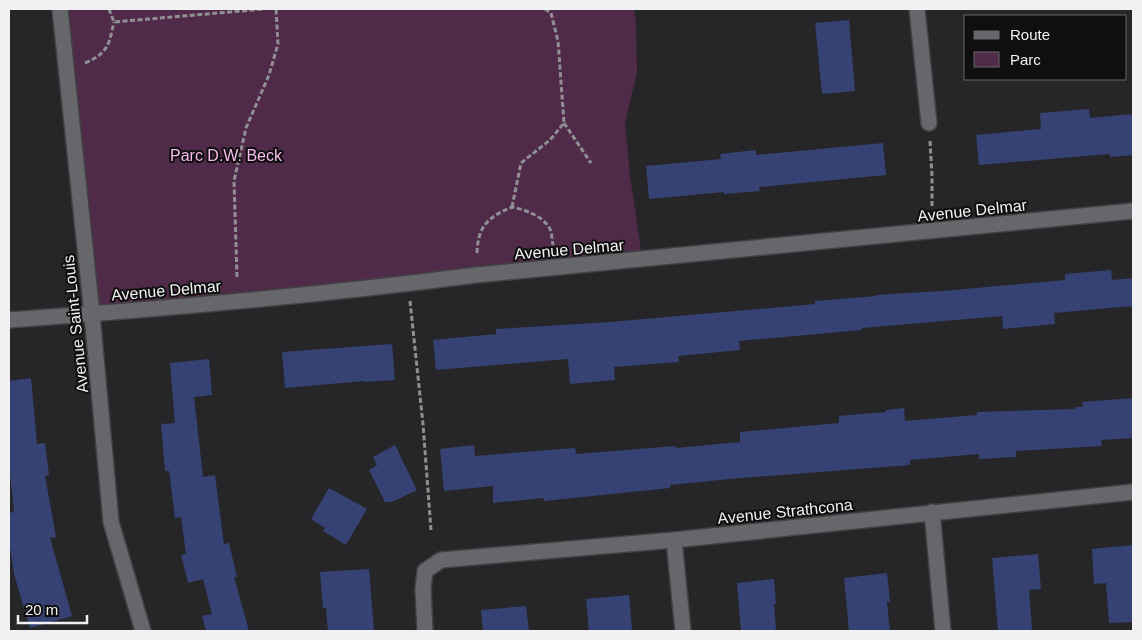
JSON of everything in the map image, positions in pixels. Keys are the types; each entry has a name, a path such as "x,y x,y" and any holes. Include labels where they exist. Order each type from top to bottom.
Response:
{"street":[{"name":"Avenue Saint-Louis","path":"60,9 92,314 111,522 143,631"},
{"path":"917,9 929,122"},
{"name":"Avenue Delmar","path":"9,320 92,314 1133,211"},
{"name":"Avenue Strathcona","path":"425,631 422,590 424,571 441,560 674,540 1133,492"},
{"path":"932,512 943,631"},
{"path":"674,540 683,631"}],"path":[{"path":"81,65 93,60 108,47 114,22 109,9"},
{"path":"114,22 264,9"},
{"path":"237,277 234,181 246,128 269,75 278,44 276,9"},
{"path":"545,9 551,13 558,41 564,123 591,163"},
{"path":"929,122 932,208"},
{"path":"512,208 521,163 550,140 564,123"},
{"path":"477,253 478,240 486,222 495,215 512,208 531,213 542,221 550,230 553,245"},
{"path":"410,301 423,424 431,530"}],"green space":[{"name":"Parc D.W. Beck","path":"60,9 634,9 637,72 625,124 630,176 642,256 92,314"}],"building":[{"path":"849,20 855,91 822,94 815,23"},
{"path":"1089,109 1090,118 1133,114 1133,155 1110,157 1110,154 979,165 976,135 1041,129 1040,113"},
{"path":"883,143 886,175 759,187 760,191 724,194 724,192 649,199 646,166 721,159 720,154 756,150 756,155"},
{"path":"1111,270 1112,280 1133,278 1133,306 1054,313 1055,324 1003,329 1002,316 739,341 740,350 678,356 679,362 614,367 615,380 570,384 568,359 436,370 433,340 496,334 496,329 610,322 815,304 815,301 876,295 1065,280 1065,274"},
{"path":"392,344 395,380 285,388 282,352"},
{"path":"209,359 212,395 194,397 203,477 215,475 224,544 229,543 237,577 234,577 249,631 206,631 202,616 212,614 203,579 188,583 181,555 186,554 181,517 175,518 169,471 165,471 161,424 175,423 170,363"},
{"path":"31,378 37,444 45,443 49,475 45,476 56,537 50,538 72,616 30,628 14,574 9,540 9,513 14,512 9,464 9,381"},
{"path":"1133,398 1133,438 1101,440 1102,446 1016,451 1016,457 979,459 979,454 910,460 910,465 730,479 670,485 670,488 544,501 544,498 493,503 493,486 444,491 440,449 474,445 475,456 575,448 576,454 675,446 676,448 740,442 740,432 839,423 839,416 886,412 886,410 904,408 905,421 977,415 977,412 1075,409 1075,407 1083,407 1082,402"},
{"path":"395,445 417,490 392,502 385,502 369,470 377,465 373,457"},
{"path":"329,488 367,509 346,545 323,531 325,528 311,519"},
{"path":"1133,545 1133,622 1109,623 1106,583 1094,584 1092,549"},
{"path":"1038,554 1041,589 1029,590 1032,631 998,631 992,558"},
{"path":"369,569 374,631 328,631 326,608 323,608 320,572"},
{"path":"887,573 890,631 849,631 844,578"},
{"path":"774,579 776,631 741,631 737,583"},
{"path":"629,595 632,630 589,631 586,599"},
{"path":"526,606 529,631 483,631 481,610"}]}
